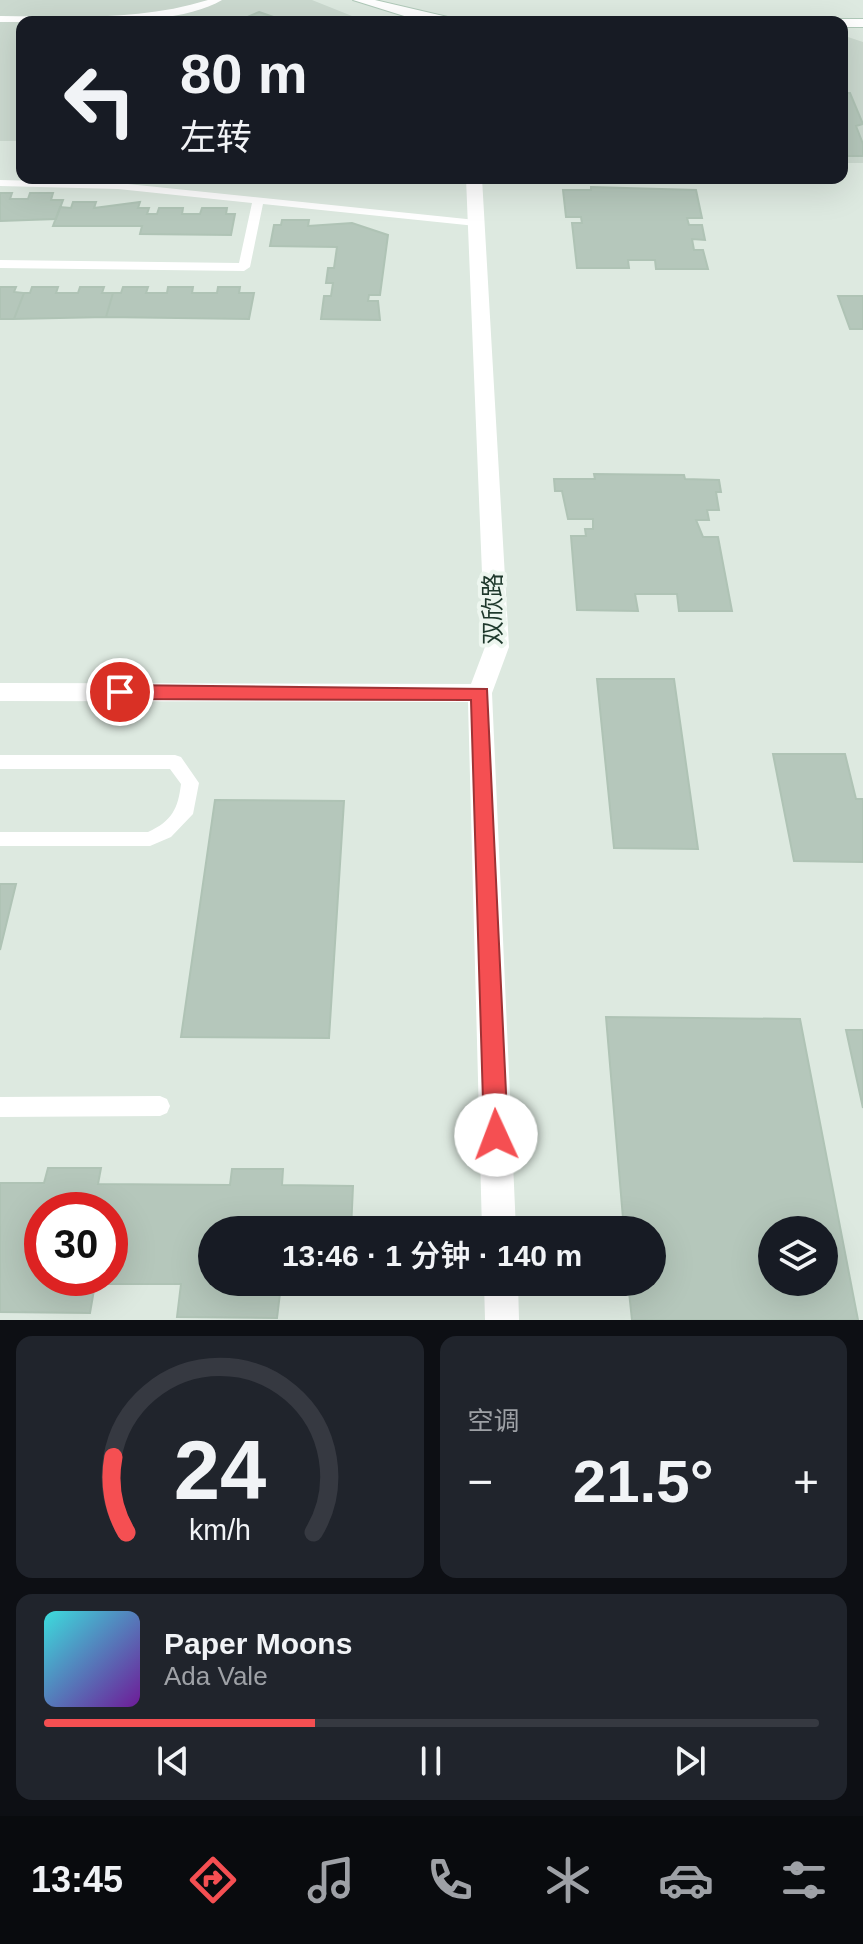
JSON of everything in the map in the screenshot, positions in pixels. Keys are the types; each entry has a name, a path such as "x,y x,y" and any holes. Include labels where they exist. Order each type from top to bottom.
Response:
{"street":[{"path":"360,0 417,16"},
{"name":"双欣路","path":"474,184 497,647 480,693 499,1216"},
{"path":"0,692 480,693"},
{"path":"501,1296 502,1320"}],"lane":[{"path":"161,16 217,0"},
{"path":"39,184 118,186 476,223"},
{"path":"0,264 244,267 258,200"},
{"path":"0,762 175,762 190,783 191,796 178,822 150,839 0,839"},
{"path":"0,1107 160,1106"}],"shaded area":[{"path":"0,0 312,0 352,16 16,16 16,141 0,141"},
{"path":"848,37 863,42 863,163 848,163"}],"building":[{"path":"259,12 271,16 250,16"},
{"path":"848,93 863,124 856,126 863,144 863,156 848,156"},
{"path":"591,187 696,190 702,218 687,218 689,225 702,225 705,240 692,239 694,250 703,250 708,269 656,269 655,260 628,260 629,268 577,268 572,223 582,223 581,217 566,217 563,190 591,190"},
{"path":"0,193 12,193 10,199 28,199 30,193 53,193 51,200 63,200 56,219 0,221"},
{"path":"73,202 96,202 94,208 140,202 138,208 149,208 147,214 157,214 159,208 183,208 182,214 200,214 202,208 227,208 226,214 235,214 231,235 140,234 142,226 53,226 60,207 71,208"},
{"path":"282,220 309,220 308,226 352,223 388,235 380,295 369,295 368,301 378,301 380,320 321,319 324,296 331,296 333,283 326,283 328,268 334,268 337,247 270,246 274,225 281,225"},
{"path":"0,287 16,287 14,292 24,293 14,319 0,319"},
{"path":"32,287 58,287 56,293 78,293 80,287 104,287 102,293 113,293 106,317 14,319 24,293 30,293"},
{"path":"123,287 148,287 146,293 167,293 168,287 193,287 192,293 217,293 218,287 240,287 239,293 254,293 249,319 106,317 113,293 121,293"},
{"path":"838,296 863,296 863,329 850,329"},
{"path":"594,474 684,475 685,479 719,480 721,492 716,492 719,510 707,510 709,520 696,520 703,537 718,537 732,611 679,611 677,594 635,594 638,611 577,610 571,536 586,536 585,529 593,529 593,519 568,519 562,491 555,491 554,479 595,479"},
{"path":"597,679 674,679 698,849 614,848"},
{"path":"773,754 845,754 856,799 863,799 863,862 794,861"},
{"path":"215,800 344,801 329,1038 181,1037"},
{"path":"0,884 16,884 0,950"},
{"path":"606,1017 800,1019 838,1216 758,1216 758,1296 838,1296 838,1216 858,1320 632,1320 629,1296 666,1296 666,1216 623,1216"},
{"path":"846,1030 863,1030 863,1108"},
{"path":"48,1168 101,1168 98,1184 230,1185 232,1169 283,1169 282,1185 353,1186 352,1216 198,1216 198,1296 280,1296 277,1318 177,1317 181,1284 128,1284 128,1192 24,1192 24,1296 93,1296 90,1313 0,1312 0,1183 44,1183"}],"route":[{"path":"120,692 480,693 496,1135"}]}
